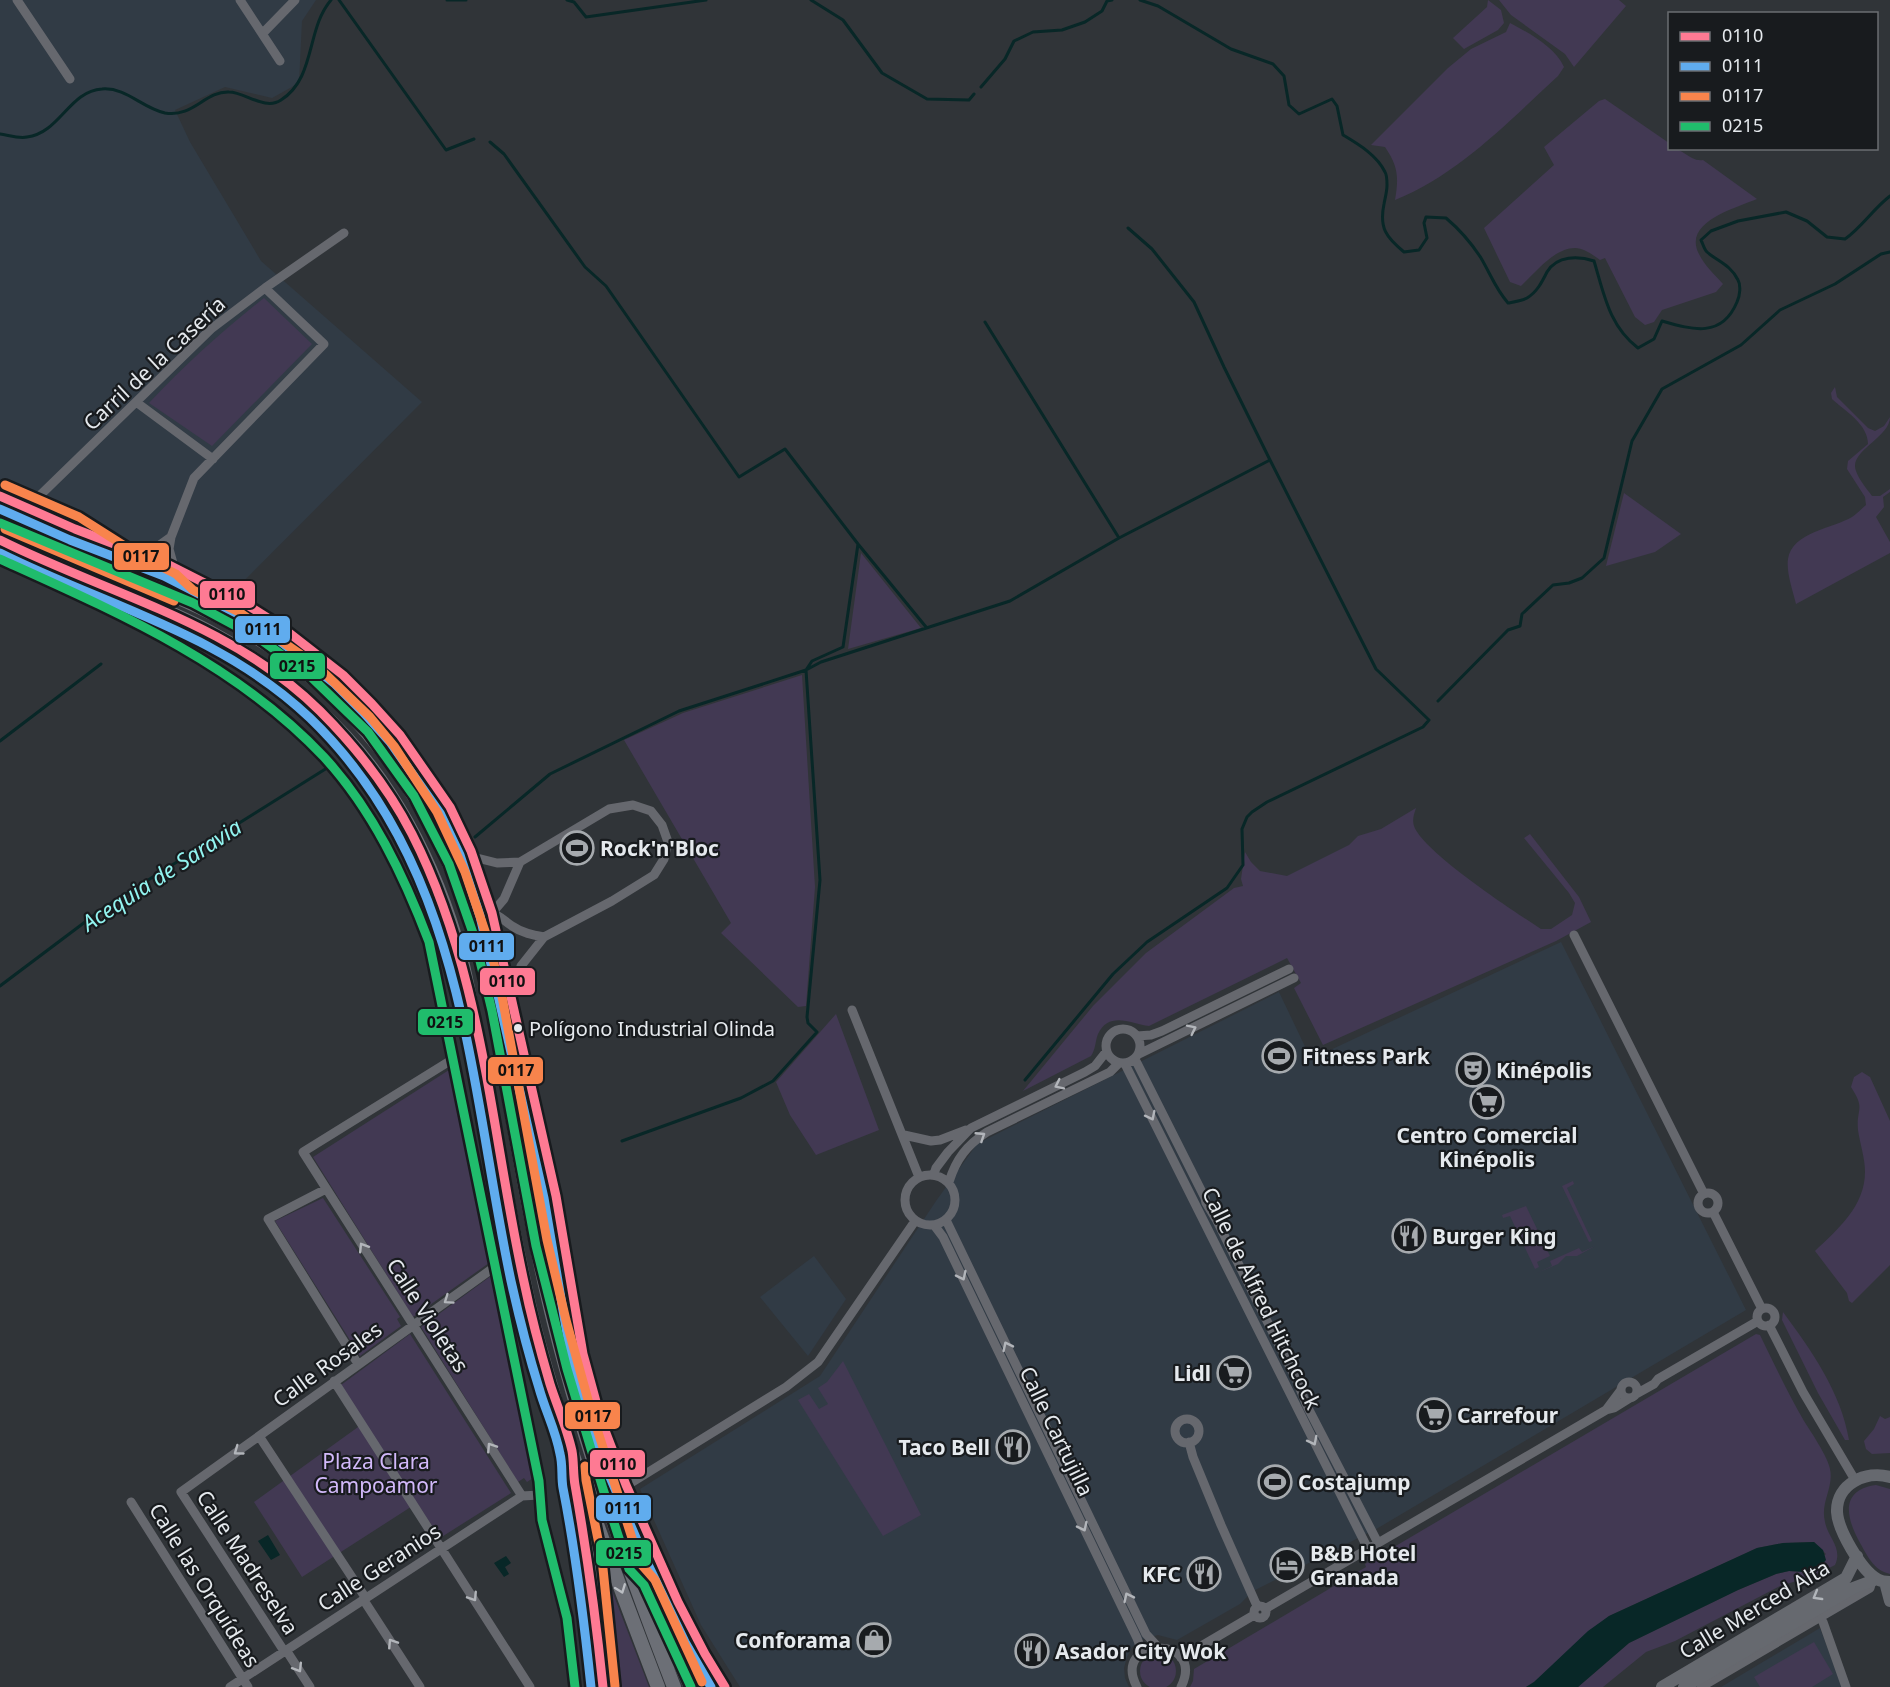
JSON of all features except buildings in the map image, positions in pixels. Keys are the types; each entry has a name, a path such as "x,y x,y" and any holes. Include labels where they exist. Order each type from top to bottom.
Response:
{"highway":[{"path":"0,523 186,600 233,622 270,647 308,674 335,699 384,753 427,818 442,847 466,909 489,993 536,1242 554,1323 578,1410 629,1569 674,1687"},
{"path":"73,528 136,568 170,584 186,600"},
{"path":"0,540 158,607 209,631 254,658 320,711 348,739 376,774 420,845 462,960 524,1281 550,1383 573,1455 658,1687"},
{"path":"573,1455 574,1482 590,1560 603,1687"},
{"path":"629,1569 644,1585 691,1687"}],"main road":[{"path":"1890,1476 1878,1474 1855,1480 1845,1489 1839,1500 1837,1512 1841,1528 1864,1569 1881,1581 1890,1601"},
{"name":"Calle Merced Alta","path":"1662,1687 1846,1578 1857,1556"},
{"name":"Calle Merced Alta","path":"1684,1687 1853,1588 1881,1581"}],"street":[{"path":"17,0 70,79"},
{"path":"240,0 280,61"},
{"path":"262,33 295,0"},
{"name":"Carril de la Casería","path":"27,508 210,329 264,288 344,233"},
{"path":"171,566 169,549 171,537 194,478 324,344 264,288"},
{"path":"136,402 213,459"},
{"path":"0,496 73,528 171,566 237,599 284,627 328,661 369,698 414,752 440,790 462,829 492,913 561,1217 588,1374 600,1421 626,1486 693,1632 724,1687"},
{"path":"141,553 158,548 171,537"},
{"path":"0,559 102,605 186,649 244,686 303,737 342,779 370,820 422,922 429,942 496,1266 539,1481 542,1520 567,1618 575,1687"},
{"path":"473,857 497,863 520,862 609,809 633,805 651,811 662,825 668,842 664,859 654,875 612,902 544,937 521,966 511,999"},
{"path":"492,913 504,899 520,862"},
{"path":"492,913 502,916 511,926 527,934 544,937"},
{"path":"1574,934 1704,1194"},
{"path":"1137,1036 1162,1032 1292,974"},
{"path":"949,1182 957,1159 974,1141 987,1132 1110,1072 1279,980"},
{"path":"852,1010 919,1177"},
{"path":"1122,1064 1109,1057 1106,1052 1106,1041 1117,1030 1128,1029 1137,1036 1141,1044 1137,1056"},
{"path":"904,1135 931,1141 940,1140 971,1128 1085,1072 1095,1066 1106,1052"},
{"name":"Calle de Alfred Hitchcock","path":"1137,1056 1206,1203 1378,1543"},
{"name":"Calle Violetas","path":"453,1059 303,1152 522,1496"},
{"name":"Calle de Alfred Hitchcock","path":"1122,1064 1368,1549"},
{"path":"934,1174 948,1152 971,1128"},
{"path":"934,1174 949,1182 956,1198 954,1210 946,1220 934,1225 924,1225 915,1221 905,1206 905,1195 910,1184 919,1177 934,1174"},
{"path":"326,1189 268,1219 358,1364"},
{"path":"1711,1193 1718,1200 1718,1207 1713,1212 1704,1212 1699,1207 1700,1198 1704,1194 1711,1193"},
{"path":"1713,1212 1762,1309"},
{"name":"Calle Cartujilla","path":"946,1220 1146,1634 1158,1647"},
{"path":"626,1486 795,1380 818,1362 915,1221"},
{"name":"Calle Cartujilla","path":"934,1225 943,1237 1137,1638 1140,1646 1139,1656"},
{"name":"Calle Rosales","path":"181,1492 412,1324 496,1266"},
{"path":"1762,1309 1770,1309 1774,1313 1774,1319 1769,1325 1762,1325 1758,1321 1758,1313 1762,1309"},
{"path":"1606,1410 1626,1383 1658,1379 1758,1321"},
{"path":"1769,1325 1803,1392 1855,1480"},
{"path":"1181,1659 1259,1610 1606,1410 1614,1408 1654,1384 1658,1379"},
{"path":"334,1381 530,1687"},
{"path":"1633,1383 1637,1389 1633,1396"},
{"path":"1622,1390 1625,1396 1633,1396"},
{"path":"259,1436 420,1687"},
{"path":"1189,1442 1221,1525 1259,1610"},
{"name":"Calle Madreselva","path":"181,1492 310,1687"},
{"name":"Calle Geranios","path":"230,1687 245,1683 285,1650 522,1496 539,1495"},
{"name":"Calle las Orquídeas","path":"131,1502 245,1683"},
{"name":"Calle Merced Alta","path":"1701,1687 1881,1581"},
{"path":"1823,1622 1846,1687"},
{"path":"1137,1687 1133,1678 1133,1670 1139,1656 1151,1648 1158,1647 1171,1650 1181,1659 1185,1673 1181,1687"}],"shaded area":[{"path":"0,0 316,0 302,21 299,83 272,98 225,87 175,110 190,142 261,261 422,402 223,602 166,576 53,532 0,507"},
{"path":"1561,942 1746,1310 1378,1528 1253,1591 1240,1604 1177,1640 1158,1635 1144,1639 1132,1647 1127,1657 1124,1668 1129,1687 740,1687 701,1625 640,1489 820,1376 936,1201 977,1144 1279,992 1311,1059"},
{"path":"814,1256 846,1299 808,1356 760,1297"},
{"path":"268,1535 280,1555 271,1560 258,1541"},
{"path":"1814,1542 1823,1550 1826,1560 1820,1567 1806,1572 1789,1571 1776,1574 1629,1643 1578,1687 1526,1687 1588,1631 1609,1616 1757,1548 1783,1543"},
{"path":"506,1556 511,1563 505,1567 509,1574 504,1577 494,1563"},
{"path":"1820,1628 1842,1687 1721,1687"}],"green space":[{"path":"1488,0 1501,10 1504,23 1498,30 1464,49 1453,38 1487,7"},
{"path":"1499,0 1619,0 1626,6 1574,67 1565,54 1511,15"},
{"path":"1510,23 1548,47 1564,67 1558,76 1482,146 1440,176 1395,200 1397,178 1393,160 1385,147 1371,145 1448,68 1471,49 1506,32"},
{"path":"1605,99 1668,142 1668,150 1679,150 1694,159 1703,160 1757,199 1714,218 1698,233 1696,243 1699,254 1723,284 1716,292 1662,310 1654,322 1645,325 1635,317 1605,258 1600,260 1578,248 1567,249 1545,262 1521,286 1510,282 1484,228 1554,165 1544,147 1599,101"},
{"path":"264,298 312,344 212,446 149,403 204,349"},
{"path":"1835,387 1837,397 1868,428 1875,431 1884,426 1890,417 1884,431 1863,451 1855,464 1859,478 1872,496 1880,496 1890,489 1890,492 1883,497 1884,507 1876,517 1890,542 1890,553 1796,604 1788,570 1791,550 1805,537 1852,517 1866,505 1865,497 1847,469 1848,461 1868,444 1867,437 1855,418 1832,399 1831,393"},
{"path":"1624,493 1681,534 1655,552 1606,566"},
{"path":"861,553 921,628 848,649"},
{"path":"802,675 815,887 806,1006 798,1007 721,933 731,923 624,740 683,713"},
{"path":"1416,808 1414,826 1434,851 1471,881 1541,929 1551,929 1572,915 1575,903 1524,838 1530,834 1579,897 1591,922 1556,941 1323,1045 1294,988 1301,983 1287,958 1149,1026 1121,1020 1108,1022 1098,1034 1091,1056 1023,1091 1093,1006 1146,953 1234,888 1243,886 1241,879 1245,852 1260,871 1287,876 1349,845 1358,836 1381,829"},
{"path":"836,1014 879,1130 816,1155 790,1115 776,1082"},
{"path":"449,1070 489,1263 413,1317 313,1157"},
{"path":"1862,1072 1870,1077 1890,1121 1890,1265 1852,1303 1815,1251 1849,1216 1864,1184 1865,1167 1858,1130 1859,1105 1851,1087 1854,1077"},
{"path":"1573,1181 1574,1184 1567,1188 1592,1241 1589,1242 1562,1186"},
{"path":"323,1198 400,1317 397,1319 401,1326 360,1356 275,1221"},
{"path":"1526,1206 1550,1256 1537,1262 1539,1267 1535,1269 1510,1216 1503,1218 1502,1215"},
{"path":"1595,1246 1577,1256 1566,1256 1558,1264 1537,1273 1552,1266 1550,1261 1579,1248 1582,1252"},
{"path":"491,1276 533,1478 527,1482 524,1478 518,1482 421,1327"},
{"path":"1783,1312 1824,1372 1839,1405 1849,1440 1845,1440 1818,1393 1782,1320"},
{"name":"Plaza Clara Campoamor","path":"410,1334 511,1493 440,1538 417,1503 302,1577 254,1502 365,1422 341,1385"},
{"path":"1756,1334 1760,1335 1792,1400 1829,1464 1831,1476 1824,1515 1836,1548 1835,1565 1813,1576 1780,1586 1675,1641 1646,1652 1603,1687 1578,1687 1629,1643 1776,1574 1789,1571 1806,1572 1826,1554 1814,1542 1783,1543 1757,1548 1609,1616 1526,1687 1190,1687 1194,1669 1366,1567 1365,1564"},
{"path":"843,1361 921,1515 883,1536 798,1400 809,1394 819,1409 828,1404 818,1388 827,1382"},
{"path":"590,1416 592,1416 614,1480 683,1632 717,1687 696,1687 640,1553"},
{"path":"1880,1416 1885,1419 1890,1417 1890,1453 1872,1454 1866,1449 1864,1441 1874,1429"},
{"path":"1876,1485 1890,1489 1890,1574 1879,1569 1868,1557 1851,1523 1849,1514 1851,1499 1856,1492"},
{"path":"599,1561 649,1687 617,1687 611,1665"},
{"path":"1814,1642 1833,1674 1812,1687 1760,1687 1754,1677"},
{"path":"1151,1654 1165,1654 1175,1664 1175,1678 1165,1688 1151,1688 1141,1678 1141,1664"}],"waterway":[{"path":"0,134 21,138 38,134 57,121 81,97 91,91 102,89 119,91 165,113 183,112 213,96 229,92 262,102 275,103 292,91 300,79 323,12 331,0"},
{"path":"339,0 446,150 474,139"},
{"path":"447,0 466,0"},
{"path":"567,0 574,2 586,17 706,0"},
{"path":"811,0 843,20 882,73 927,99 969,100 974,94"},
{"path":"981,87 1005,59 1014,41 1033,32 1062,30 1085,22 1102,11 1107,1 1112,0"},
{"path":"1140,0 1158,6 1231,49 1273,64 1284,76 1289,105 1299,114 1332,99 1337,106 1343,135 1372,155 1386,173 1387,188 1383,226 1388,237 1404,252 1419,250 1427,238 1424,223 1426,217 1446,218 1469,242 1508,303 1531,296 1556,262 1569,258 1594,261 1614,320 1620,330 1638,348 1654,339 1662,321 1685,327 1706,328 1715,326 1731,314 1739,297 1739,282 1732,271 1705,249 1701,240 1711,231 1738,221 1786,212 1807,221 1827,237 1845,239 1890,196"},
{"path":"490,142 504,154 585,267 606,286 739,477 785,449 926,627"},
{"path":"1128,228 1152,249 1194,302 1270,460"},
{"path":"1438,701 1508,630 1520,626 1522,614 1553,585 1569,583 1582,578 1604,558 1632,441 1662,389 1741,345 1780,310 1835,284 1881,254 1890,252"},
{"path":"985,322 1119,538"},
{"path":"475,837 550,774 679,711 1010,601 1119,538 1270,460 1376,669 1429,720 1423,727 1267,802 1252,812 1242,829 1243,865 1227,888 1147,942 1113,974 1025,1080"},
{"path":"622,1141 741,1098 773,1081 817,1032 808,1023 807,1017 820,880 806,670 812,661 843,647 858,544"},
{"path":"0,741 101,664"},
{"name":"Acequia de Saravia","path":"0,986 105,907 327,768"}],"transit line":[{"name":"0117","path":"5,485 79,517 142,557 176,574 193,590 239,612 316,665 370,717 394,746 437,812 465,872 488,940 501,991 547,1240 590,1407 640,1563 655,1580 702,1682"},
{"name":"0110","path":"0,496 75,529 169,565 244,603 279,625 343,675 372,704 400,735 450,807 471,851 492,913 556,1196 583,1354 601,1420 626,1485 678,1602 725,1687"},
{"name":"0111","path":"0,509 70,540 164,576 238,614 272,635 335,684 363,712 390,742 440,813 460,855 480,916 544,1198 567,1334 582,1402 606,1468 643,1554 685,1642 711,1687"},
{"name":"0215","path":"0,523 193,603 260,639 307,673 368,732 414,796 449,864 474,936 492,1011 536,1246 567,1369 603,1489 629,1569 644,1585 691,1687"},
{"name":"0117","path":"5,529 174,601"},
{"name":"0110","path":"0,540 209,632 248,655 285,681 320,711 359,754 393,801 412,834 436,887 455,942 470,997 527,1295 546,1371 572,1451 574,1481 591,1586 603,1687"},
{"name":"0111","path":"0,553 201,642 239,664 275,689 310,718 362,777 401,841 431,910 453,981 470,1055 514,1294 541,1396 558,1445 591,1687"},
{"name":"0215","path":"0,559 172,642 252,694 290,724 324,757 357,799 385,844 409,893 429,942 539,1481 542,1520 567,1618 575,1687"},
{"name":"0117","path":"585,1466 602,1559 615,1686"}],"place":[{"name":"Rock'n'Bloc","path":"577,848"},
{"name":"Polígono Industrial Olinda","path":"518,1028"},
{"name":"Fitness Park","path":"1279,1056"},
{"name":"Kinépolis","path":"1473,1070"},
{"name":"Centro Comercial Kinépolis","path":"1487,1102"},
{"name":"Burger King","path":"1409,1236"},
{"name":"Lidl","path":"1234,1373"},
{"name":"Carrefour","path":"1434,1415"},
{"name":"Taco Bell","path":"1013,1447"},
{"name":"Costajump","path":"1275,1482"},
{"name":"B&B Hotel Granada","path":"1287,1565"},
{"name":"KFC","path":"1204,1574"},
{"name":"Conforama","path":"874,1640"},
{"name":"Asador City Wok","path":"1032,1651"}]}
